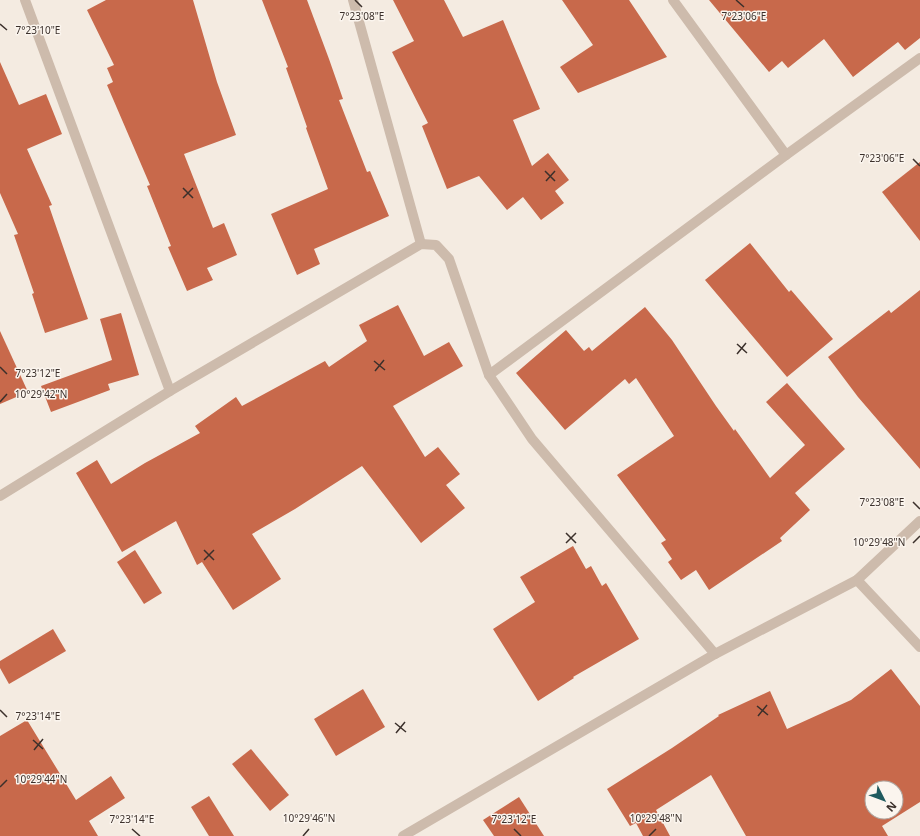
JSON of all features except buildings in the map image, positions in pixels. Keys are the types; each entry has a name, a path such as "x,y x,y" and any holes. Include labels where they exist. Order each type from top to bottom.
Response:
{"street":[{"path":"25,0 170,391"},
{"path":"353,0 422,244"},
{"path":"672,0 786,155"},
{"path":"489,375 786,155 920,58"},
{"path":"0,496 170,391 422,244 436,245 450,259 489,375 532,439 715,654"},
{"path":"403,836 715,654 857,580 920,521"},
{"path":"857,580 920,647"}]}
